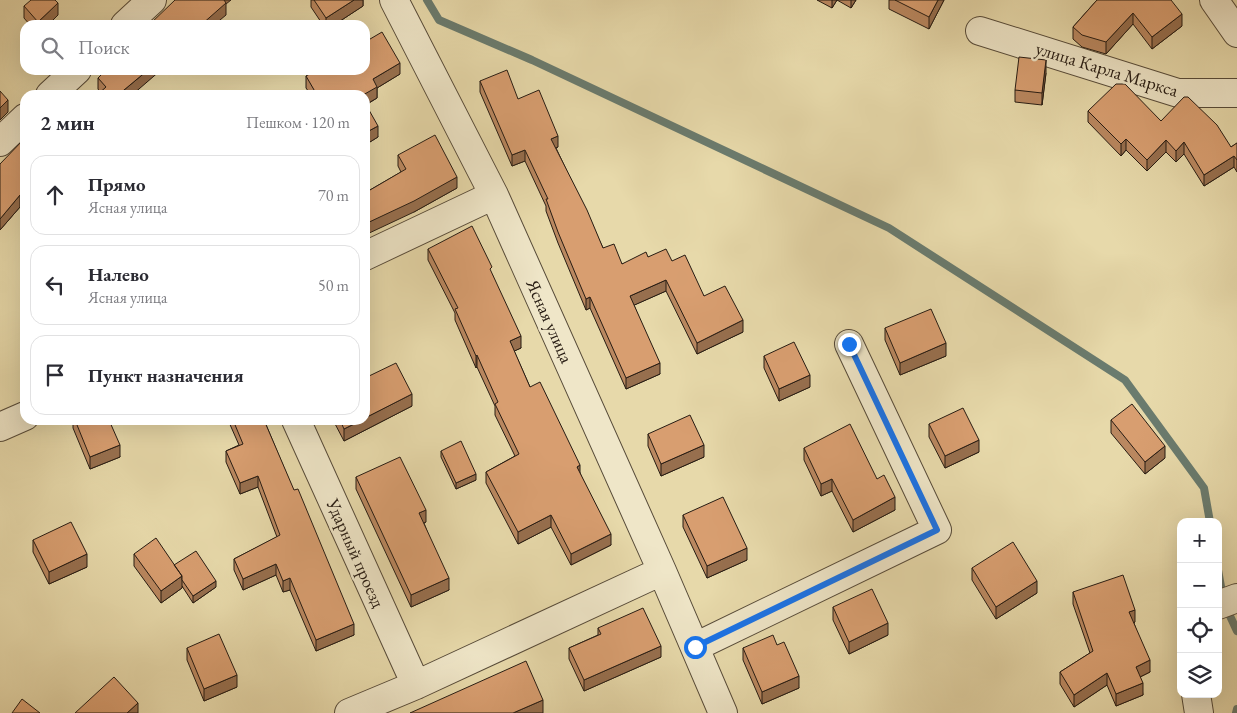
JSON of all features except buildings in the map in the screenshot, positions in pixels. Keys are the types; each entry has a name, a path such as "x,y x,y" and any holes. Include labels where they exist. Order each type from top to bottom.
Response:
{"street":[{"path":"130,20 152,0"},
{"name":"Ясная улица","path":"394,0 494,195 723,713"},
{"path":"1214,0 1237,33"},
{"name":"улица Карла Маркса","path":"980,31 1178,93 1237,93"},
{"path":"55,90 72,75"},
{"path":"0,142 20,123"},
{"path":"370,254 494,195"},
{"path":"695,647 937,530 849,344"},
{"path":"0,427 20,418"},
{"name":"Ударный проезд","path":"298,425 416,685"},
{"path":"349,713 416,685 649,577"},
{"path":"1222,604 1237,598"},
{"path":"1197,698 1199,713"}],"waterway":[{"path":"427,0 439,20 532,60 889,228 1125,380 1204,488 1209,518"},
{"path":"1222,592 1224,603 1237,631"},
{"path":"1236,713 1237,709"}],"route":[{"path":"695,647 937,530 849,344"}]}
